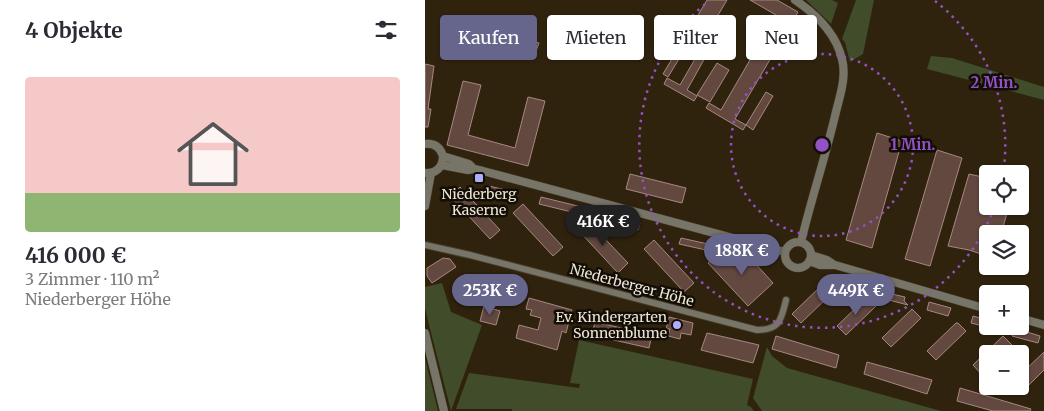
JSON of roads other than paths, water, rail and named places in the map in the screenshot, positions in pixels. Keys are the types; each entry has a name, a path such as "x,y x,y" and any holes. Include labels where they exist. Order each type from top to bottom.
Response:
{"street":[{"path":"795,0 814,15 828,30 840,50 844,68 835,116 801,242"},
{"path":"425,144 436,146 442,160 438,170 428,173 425,206"},
{"path":"442,160 468,170 474,169 785,252"},
{"path":"801,242 790,245 785,252 785,259 793,267 801,268 810,258"},
{"path":"801,242 808,247 810,258 820,265 835,265 979,307"},
{"name":"Niederberger Höhe","path":"425,245 757,330 774,328 781,320 786,300"},
{"path":"1029,321 1044,325"},
{"path":"425,333 444,411"}],"place":[{"name":"Niederberg Kaserne","path":"479,178"},
{"name":"Ev. Kindergarten Sonnenblume","path":"677,325"}]}
